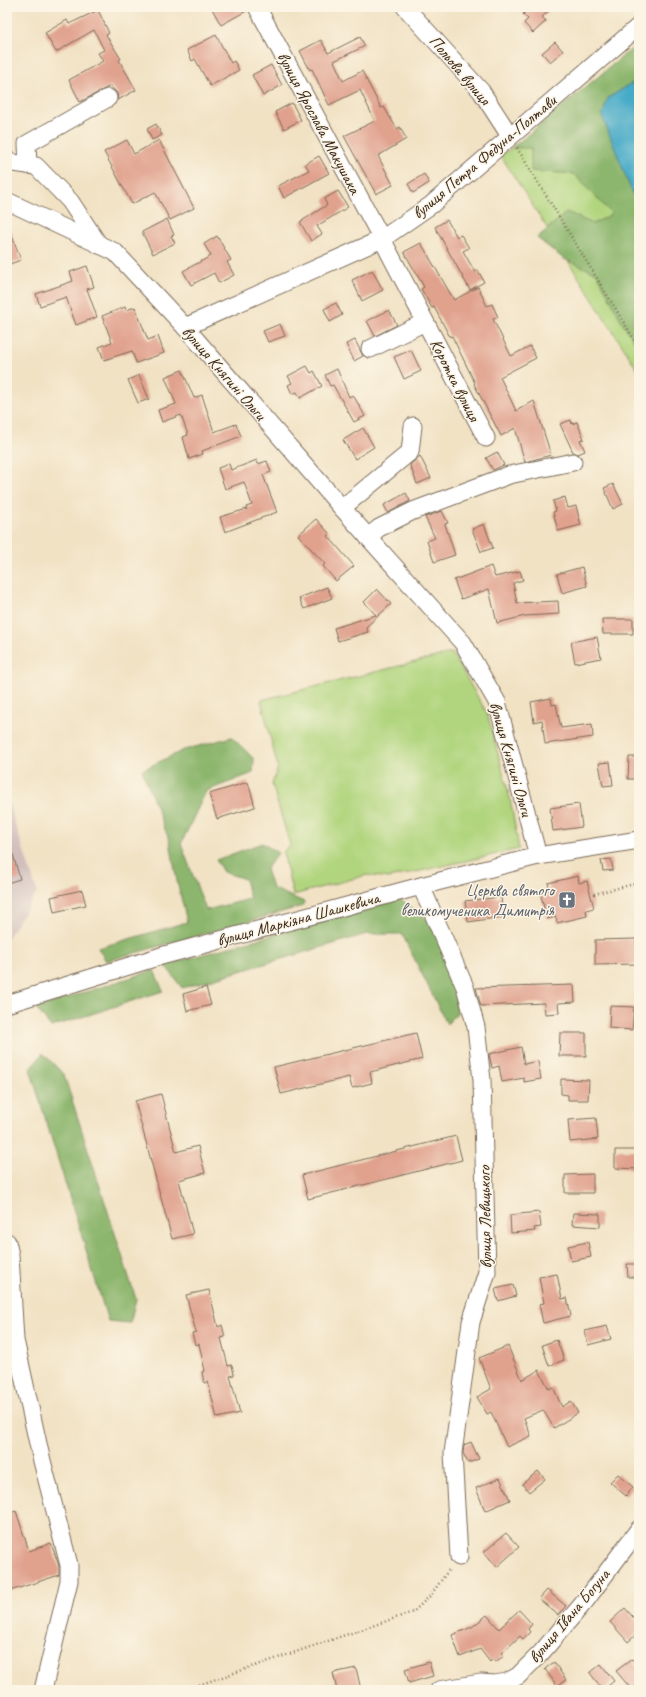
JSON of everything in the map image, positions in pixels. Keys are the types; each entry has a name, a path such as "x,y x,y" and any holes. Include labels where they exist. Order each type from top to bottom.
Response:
{"street":[{"name":"вулиця Ярослава Макушака","path":"257,7 382,239"},
{"name":"Польова вулиця","path":"406,7 481,91 510,136"},
{"name":"вулиця Петра Федуна-Полтави","path":"185,327 382,239 431,205 639,26"},
{"path":"28,165 27,144 108,98"},
{"path":"7,159 13,163 36,166 70,201 99,245"},
{"name":"вулиця Княгині Ольги","path":"7,201 115,252 185,327 342,508 463,643 497,702 538,856"},
{"name":"Коротка вулиця","path":"382,239 486,438"},
{"name":"Коротка вулиця","path":"370,349 425,322"},
{"path":"342,508 410,452 413,426"},
{"path":"368,537 379,528 413,511 508,475 573,462"},
{"name":"вулиця Маркіяна Шашкевича","path":"7,1004 161,956 421,886 538,856 639,840"},
{"name":"вулиця Левицького","path":"421,886 465,987 476,1027 482,1080 488,1266 471,1322 453,1453 458,1556"},
{"path":"7,1242 10,1255 15,1340 41,1457 69,1565 69,1581 43,1690"},
{"name":"вулиця Івана Богуна","path":"439,1690 481,1682 506,1686 518,1676 546,1647 586,1600 639,1529"}],"path":[{"path":"510,136 639,347"},
{"path":"594,894 634,884"},
{"path":"184,1690 413,1612 431,1595 458,1556"}],"shaded area":[{"path":"7,798 37,892 7,939"}],"green space":[{"path":"639,43 639,79 608,98 633,195 639,199 639,348 624,326 597,273 564,259 537,238 567,212 593,224 612,214 574,174 531,171 531,148 512,148"},
{"path":"639,53 639,372 501,156"},
{"path":"452,653 487,713 510,798 519,849 389,878 367,875 293,895 283,852 290,845 272,784 278,768 261,700"},
{"path":"232,737 254,759 253,773 206,791 181,844 206,910 250,899 245,879 223,872 216,860 262,843 278,853 266,869 272,888 304,902 303,906 106,961 98,948 187,922 177,881 170,842 142,770 184,750"},
{"path":"400,899 430,921 454,976 457,1013 447,1024 402,934 367,934 182,988 165,965"},
{"path":"154,970 163,991 51,1027 36,1008"},
{"path":"43,1053 64,1075 136,1299 130,1323 108,1321 30,1069"}],"water":[{"path":"639,79 639,199 633,195 602,116 608,98"}],"building":[{"path":"211,7 247,7 248,10 221,25"},
{"path":"531,7 553,7 542,17 546,21 533,33 524,23 528,19 523,14"},
{"path":"98,10 109,33 106,35 121,59 119,60 136,90 118,100 117,93 110,86 80,102 69,80 103,61 98,53 104,50 94,30 56,52 45,33 67,20 69,24"},
{"path":"216,35 231,63 234,61 239,70 210,86 195,59 192,61 187,50"},
{"path":"360,37 365,46 334,61 343,81 362,71 381,108 384,107 397,129 400,127 406,139 378,156 393,185 376,194 344,136 375,121 360,90 329,105 312,69 310,70 300,51 321,40 328,53"},
{"path":"555,42 563,51 550,62 542,53"},
{"path":"271,65 282,85 263,96 252,75"},
{"path":"292,103 301,120 284,129 275,112"},
{"path":"156,124 162,135 152,140 147,129"},
{"path":"127,140 134,154 159,140 194,208 170,220 155,192 132,204 104,152"},
{"path":"319,156 329,173 284,198 278,186 309,170 305,164"},
{"path":"424,174 429,183 413,193 408,184"},
{"path":"338,191 348,207 317,226 322,234 311,241 300,222 327,205 324,199"},
{"path":"167,219 174,235 171,236 175,243 153,254 142,232"},
{"path":"447,220 457,237 461,235 469,248 463,251 475,272 478,270 484,282 470,290 435,227"},
{"path":"8,225 21,260 7,265 7,226"},
{"path":"217,236 231,260 227,262 234,275 219,283 214,273 191,285 183,271 211,256 204,244"},
{"path":"421,243 454,300 478,287 487,306 492,304 498,317 493,319 511,356 530,346 536,358 500,377 516,411 534,401 551,455 525,462 515,428 501,436 474,384 475,383 452,336 450,337 434,307 432,308 421,289 424,287 404,252"},
{"path":"87,266 94,287 87,289 97,317 76,325 66,297 40,306 36,294 73,281 70,272"},
{"path":"372,270 383,290 362,301 352,280"},
{"path":"336,303 342,315 330,322 324,309"},
{"path":"125,307 126,310 135,307 148,340 158,336 164,353 136,363 132,351 104,360 99,347 112,342 102,316"},
{"path":"389,310 397,325 375,336 367,321"},
{"path":"280,324 285,336 268,342 263,331"},
{"path":"355,340 363,356 354,361 346,344"},
{"path":"411,350 421,371 404,379 394,357"},
{"path":"307,366 311,373 314,371 322,386 300,398 297,392 292,394 288,385 292,383 288,376"},
{"path":"337,369 349,397 353,395 365,416 354,422 333,385 330,386 325,375"},
{"path":"182,370 194,398 202,395 214,432 236,424 241,436 202,451 203,454 189,459 183,437 188,435 181,415 162,422 158,410 176,404 165,377"},
{"path":"139,375 149,399 138,403 128,380"},
{"path":"571,420 572,424 577,422 584,439 580,440 585,451 578,454 573,452 560,424"},
{"path":"363,428 374,447 355,459 343,440"},
{"path":"497,452 504,465 493,470 486,458"},
{"path":"420,456 431,478 417,484 410,465"},
{"path":"257,460 258,464 267,461 271,472 263,475 277,512 225,532 220,517 247,509 246,507 252,505 244,482 225,489 218,468 229,464 231,470"},
{"path":"613,484 623,504 613,509 604,488"},
{"path":"406,493 410,501 388,513 384,505"},
{"path":"565,497 568,508 576,506 581,525 558,531 553,512 556,511 553,501"},
{"path":"442,511 448,523 445,524 455,555 434,562 427,541 435,538 425,517"},
{"path":"316,519 330,534 328,536 354,566 336,581 323,566 325,564 298,535"},
{"path":"484,524 493,548 481,552 472,529"},
{"path":"491,566 495,577 520,571 523,580 513,583 517,603 558,601 559,614 525,616 497,623 489,589 461,599 454,580"},
{"path":"582,567 587,586 562,593 557,574"},
{"path":"327,587 332,598 304,609 299,598"},
{"path":"377,589 391,604 366,627 368,632 338,641 334,628 376,615 364,602"},
{"path":"602,619 633,619 633,634 603,634"},
{"path":"597,637 601,658 575,663 571,642"},
{"path":"551,698 552,705 556,704 561,728 592,724 593,737 545,744 542,720 534,722 531,702"},
{"path":"629,757 639,757 639,779 628,779"},
{"path":"610,762 613,785 603,786 599,763"},
{"path":"248,782 255,807 217,819 209,794"},
{"path":"579,804 582,827 553,831 550,808"},
{"path":"10,844 20,879 7,883 7,845"},
{"path":"611,859 613,870 603,871 601,860"},
{"name":"Церква святого великомученика Димитрія","path":"578,876 579,883 587,881 594,908 586,910 587,916 557,923 556,917 547,919 540,892 550,890 548,883"},
{"path":"82,890 86,905 54,912 51,897"},
{"path":"501,897 503,917 468,922 465,901"},
{"path":"636,939 637,964 595,965 595,940"},
{"path":"574,985 575,1002 558,1003 559,1013 545,1014 544,1003 481,1006 476,988"},
{"path":"206,987 211,1005 187,1011 183,994"},
{"path":"610,1006 634,1007 632,1030 609,1028"},
{"path":"416,1033 422,1059 370,1072 372,1083 352,1088 349,1077 281,1094 274,1067"},
{"path":"560,1033 586,1033 586,1056 559,1056"},
{"path":"521,1047 524,1064 538,1061 541,1079 524,1082 524,1078 502,1082 499,1066 492,1068 489,1054"},
{"path":"561,1079 589,1080 588,1100 568,1100 568,1095 561,1094"},
{"path":"161,1094 176,1152 198,1146 205,1173 179,1180 193,1234 172,1239 135,1101"},
{"path":"596,1118 598,1139 570,1142 568,1120"},
{"path":"456,1136 462,1160 308,1199 302,1175"},
{"path":"615,1150 639,1150 639,1169 615,1168"},
{"path":"593,1174 593,1193 565,1193 565,1175"},
{"path":"539,1212 541,1227 534,1228 535,1231 511,1233 510,1215"},
{"path":"573,1213 600,1214 600,1227 572,1225"},
{"path":"588,1242 591,1257 571,1261 568,1246"},
{"path":"627,1264 639,1264 639,1277 628,1277"},
{"path":"557,1274 562,1299 567,1298 571,1316 543,1323 539,1304 544,1303 539,1277"},
{"path":"513,1285 516,1296 498,1301 495,1289"},
{"path":"209,1290 218,1327 222,1325 225,1337 221,1338 228,1366 232,1365 234,1375 230,1376 240,1413 217,1418 208,1382 204,1383 202,1372 205,1371 199,1344 195,1345 192,1333 196,1332 186,1295"},
{"path":"607,1326 611,1339 588,1345 585,1331"},
{"path":"557,1340 564,1360 549,1366 542,1345"},
{"path":"508,1346 522,1380 539,1370 549,1389 553,1387 562,1407 571,1401 578,1413 554,1428 543,1410 524,1418 531,1436 507,1447 491,1412 487,1414 477,1397 491,1389 479,1358"},
{"path":"471,1442 479,1459 468,1463 463,1453 464,1445"},
{"path":"538,1471 545,1479 529,1492 522,1484"},
{"path":"618,1474 633,1487 626,1496 610,1482"},
{"path":"500,1478 510,1500 485,1511 476,1488"},
{"path":"16,1511 29,1551 51,1543 59,1566 59,1575 7,1592 7,1514"},
{"path":"506,1533 519,1547 497,1567 484,1552"},
{"path":"547,1590 566,1606 558,1615 539,1599"},
{"path":"625,1608 639,1624 639,1632 628,1642 610,1622"},
{"path":"519,1610 532,1624 528,1629 530,1632 523,1639 520,1636 502,1653 504,1656 495,1662 493,1659 490,1662 480,1649 460,1657 452,1635 472,1627 487,1615 499,1629"},
{"path":"632,1659 639,1668 639,1684 632,1690 616,1671"},
{"path":"429,1662 433,1676 409,1683 405,1669"},
{"path":"554,1662 566,1680 557,1686 545,1669"},
{"path":"601,1664 614,1681 603,1690 590,1673"},
{"path":"356,1668 361,1690 337,1690 333,1673"}],"place":[{"name":"Церква святого великомученика Димитрія","path":"567,900"}]}
